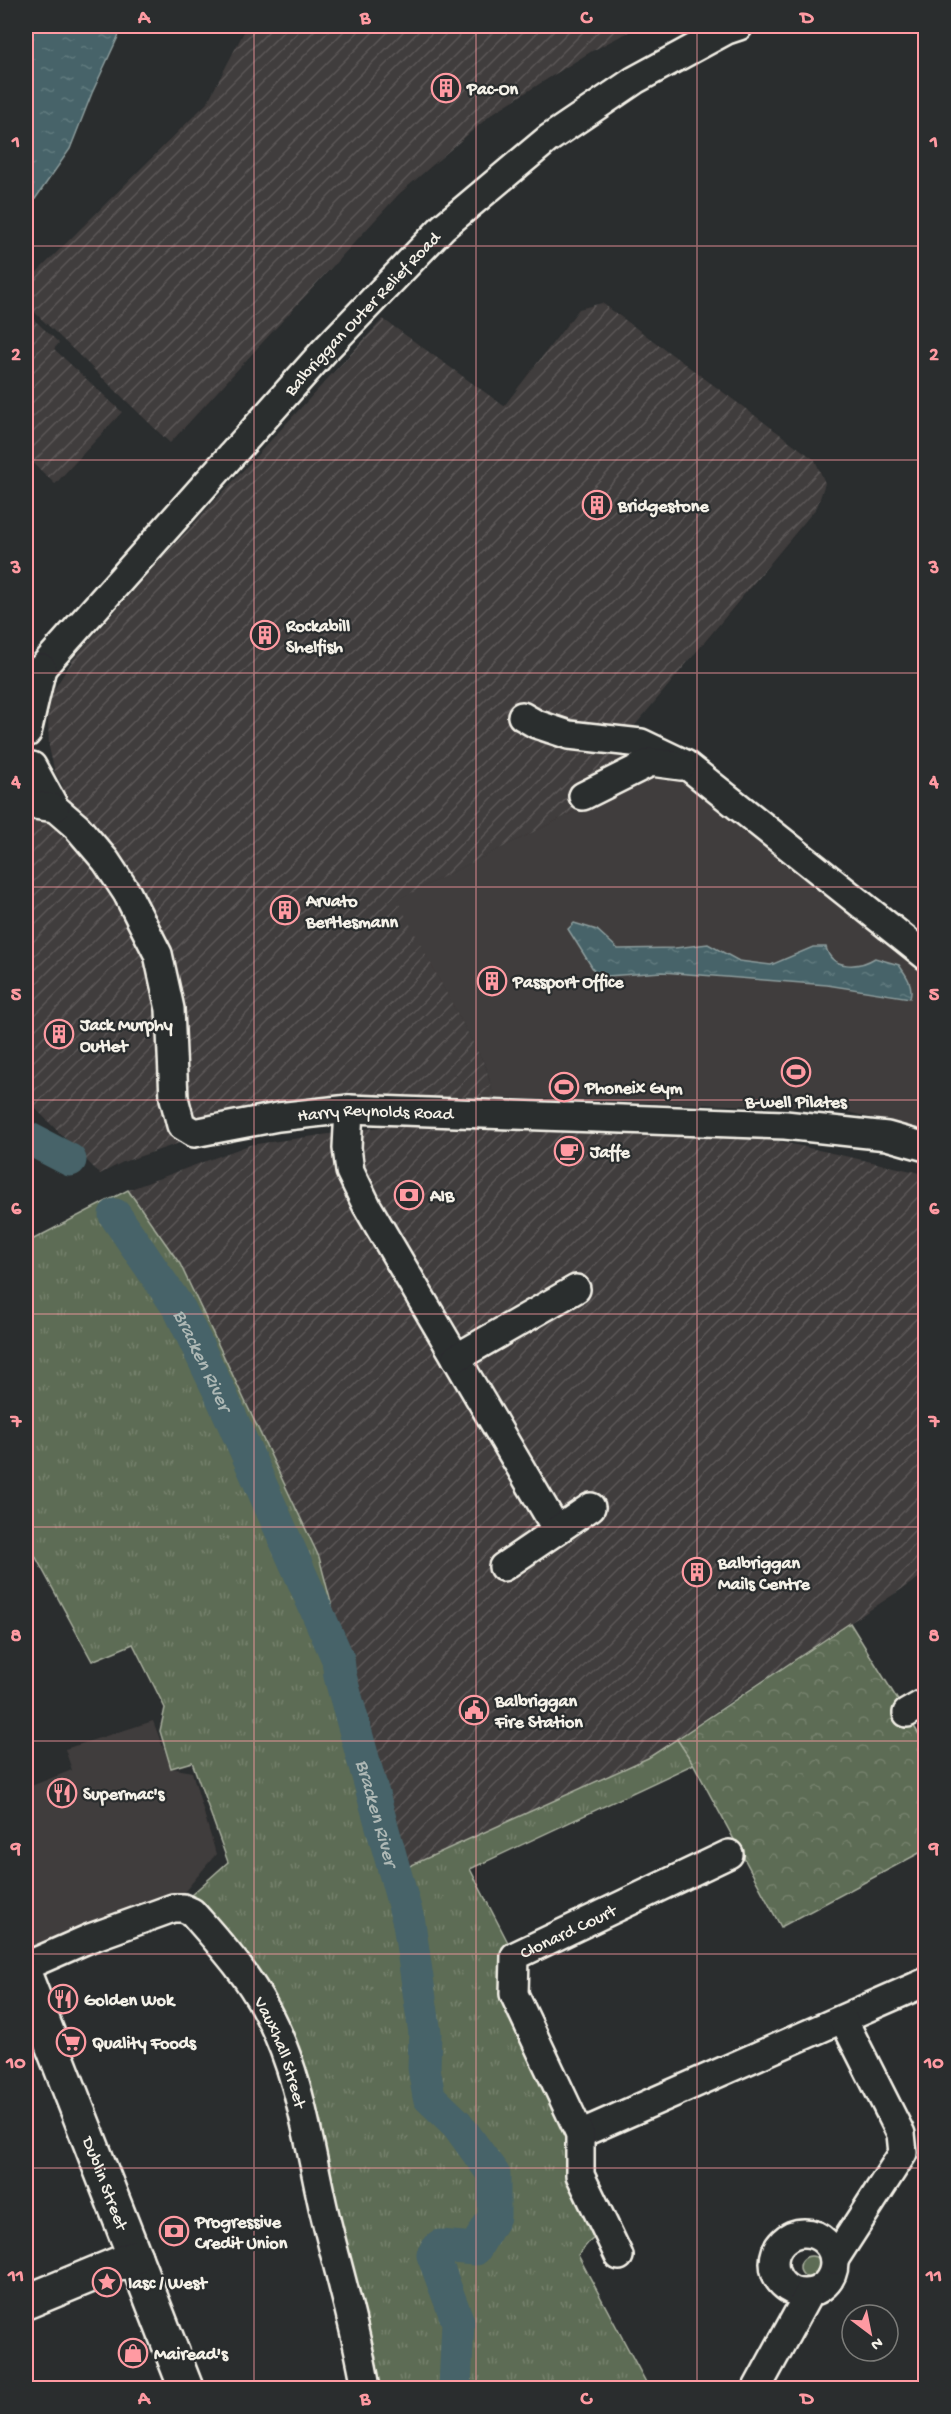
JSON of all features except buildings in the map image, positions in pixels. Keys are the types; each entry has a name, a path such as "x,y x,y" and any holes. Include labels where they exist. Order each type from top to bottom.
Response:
{"main road":[{"name":"Dublin Street","path":"26,1978 186,2388"},
{"path":"26,2302 135,2257"}],"street":[{"name":"Balbriggan Outer Relief Road","path":"26,732 34,672 325,350 443,227 558,132 635,80 727,30 739,26"},
{"path":"522,716 536,724 569,735 641,743 689,767 926,956"},
{"path":"26,732 32,749 29,774"},
{"path":"582,796 651,762 689,767"},
{"name":"Harry Reynolds Road","path":"29,774 55,808 77,827 106,861 127,893 158,954 170,1009 174,1098 181,1125 194,1133 209,1132 278,1117 349,1109 785,1125 887,1136 926,1147"},
{"path":"26,804 55,808"},
{"path":"349,1109 347,1148 350,1172 367,1206 557,1530"},
{"path":"456,1358 576,1289"},
{"path":"503,1567 591,1507"},
{"name":"Clonard Court","path":"619,2256 580,2175 580,2134 514,1994 515,1956 729,1854"},
{"name":"Vauxhall Street","path":"26,1966 90,1938 172,1908 183,1908 192,1912 229,1955 265,2008 276,2030 294,2079 323,2208 360,2353 366,2388"},
{"path":"580,2134 926,1982"},
{"path":"834,2260 825,2242 817,2235 797,2233 787,2238 775,2254 776,2274 781,2283 789,2289 809,2293 818,2290 831,2278 834,2260 903,2152 901,2134 843,2019"},
{"path":"757,2388 809,2293"}],"shaded area":[{"path":"247,26 640,26 592,51 493,113 399,194 170,443 26,304 26,283 207,103"},
{"path":"602,303 815,460 825,483 817,507 612,753 672,775 644,777 397,900 486,1067 494,1098 305,1101 123,1162 100,1174 26,1099 26,823 30,823 63,786 55,773 49,747 48,717 53,691 74,658 161,559 383,319 504,406 579,309"},
{"path":"29,315 59,343 54,349 122,412 55,484 26,456 26,319"},
{"path":"672,775 691,782 925,973 925,1130 830,1108 494,1098 486,1067 396,900 644,777"},
{"path":"402,1124 756,1136 925,1174 925,1574 729,1702 649,1758 401,1870 319,1557 180,1264 128,1190 249,1145"},
{"path":"153,1721 171,1768 192,1772 216,1854 186,1890 173,1899 30,1956 26,1945 26,1788 72,1770 65,1749"}],"green space":[{"path":"128,1190 180,1264 319,1557 401,1870 648,1758 677,1739 694,1764 470,1869 515,1956 605,2229 578,2255 649,2388 372,2388 304,2090 199,1905 190,1896 228,1862 192,1762 171,1768 160,1731 165,1708 133,1644 92,1661 26,1539 26,1243"},
{"path":"850,1623 925,1744 925,1850 781,1927 694,1765 677,1739"},
{"path":"811,2256 819,2259 822,2267 819,2275 811,2278 803,2275 800,2267 803,2259"}],"water":[{"path":"26,26 123,26 92,93 70,149 26,212"},
{"path":"574,923 597,930 618,949 675,948 708,944 739,961 771,965 813,947 826,947 834,960 846,965 861,964 875,958 899,965 910,984 910,998 827,985 662,972 607,976 595,972 568,929"}],"waterway":[{"name":"Bracken River","path":"26,1137 70,1160"},
{"name":"Bracken River","path":"115,1215 180,1310 221,1395 338,1659 340,1676 409,1923 425,2033 424,2068 429,2097 457,2124 494,2175 494,2217 475,2249 440,2246 433,2255 458,2322 455,2388"}],"place":[{"name":"Pac-On","path":"446,88"},
{"name":"Bridgestone","path":"597,505"},
{"name":"Rockabill Shelfish","path":"265,635"},
{"name":"Arvato Bertlesmann","path":"285,910"},
{"name":"Passport Office","path":"492,981"},
{"name":"Jack Murphy Outlet","path":"59,1034"},
{"name":"B-well Pilates","path":"796,1072"},
{"name":"Phoneix Gym","path":"564,1087"},
{"name":"Jaffe","path":"569,1151"},
{"name":"AIB","path":"409,1195"},
{"name":"Balbriggan Mails Centre","path":"697,1572"},
{"name":"Balbriggan Fire Station","path":"474,1710"},
{"name":"Supermac's","path":"62,1793"},
{"name":"Golden Wok","path":"63,1999"},
{"name":"Quality Foods","path":"71,2042"},
{"name":"Progressive Credit Union","path":"174,2231"},
{"name":"Iasc / West","path":"107,2282"},
{"name":"Mairead's","path":"133,2353"}]}
